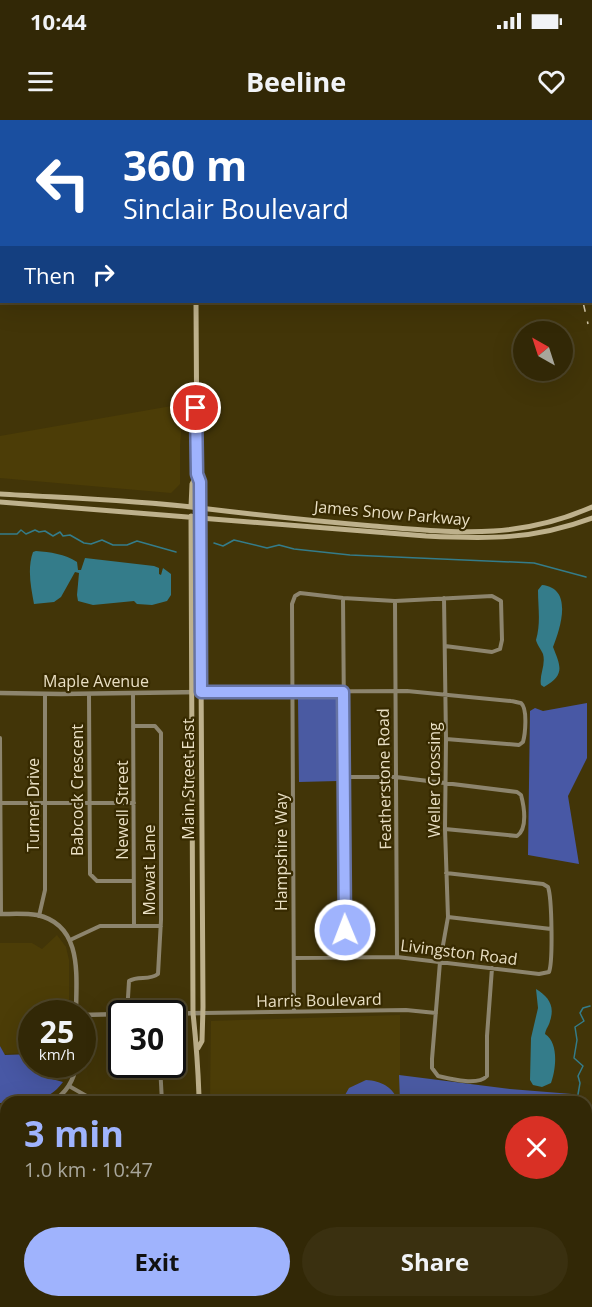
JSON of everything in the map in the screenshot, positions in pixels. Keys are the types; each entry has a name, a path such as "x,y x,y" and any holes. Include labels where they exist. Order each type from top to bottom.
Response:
{"main road":[{"name":"Main Street East","path":"196,303 197,474 200,482 202,1013 202,1041 198,1048"},
{"name":"Main Street East","path":"190,507 192,484 197,474"},
{"name":"James Snow Parkway","path":"0,494 190,507 349,524 464,533 490,533 542,525 592,507"},
{"name":"James Snow Parkway","path":"0,502 483,539 542,533 592,518"},
{"name":"Main Street East","path":"191,516 193,1013 194,1040 198,1048 200,1096"}],"street":[{"name":"Main Street East","path":"190,507 191,516"},
{"name":"Hampshire Way","path":"294,1012 292,604 295,596 300,593 343,598"},
{"path":"346,957 343,598 394,600 492,596 501,601 502,640 500,649 492,652 445,646"},
{"name":"Weller Crossing","path":"444,598 445,829 448,917 440,962 432,1068 435,1074 441,1077 475,1081 483,1080 488,1071 487,1036 492,968"},
{"name":"Featherstone Road","path":"394,600 397,957"},
{"name":"Maple Avenue","path":"0,693 201,692"},
{"path":"201,692 446,693 520,703 523,707 525,725 523,742 514,746 446,739"},
{"name":"Newell Street","path":"133,693 134,926"},
{"name":"Turner Drive","path":"39,916 45,890 45,694"},
{"name":"Babcock Crescent","path":"89,694 89,870 92,878 97,881 134,881"},
{"name":"Mowat Lane","path":"128,1000 129,981 158,974 161,926 160,734 155,726 133,726"},
{"path":"0,738 0,914 39,916 56,924 70,940 76,961 76,1000"},
{"path":"343,777 396,777 517,792 522,797 524,820 522,833 517,836 445,829"},
{"path":"0,803 134,803"},
{"path":"446,873 545,885 550,892 551,929 448,917"},
{"path":"70,940 96,926 161,926"},
{"name":"Livingston Road","path":"294,958 397,957 539,974 549,972 551,965 551,929"},
{"name":"Harris Boulevard","path":"202,1013 406,1011 436,1013"},
{"path":"186,1013 202,1013"},
{"path":"60,1096 69,1086 72,1078"},
{"path":"161,1078 162,1096"},
{"path":"69,1086 86,1096"}],"shaded area":[{"path":"183,404 180,484 171,493 0,478 0,436"},
{"path":"33,552 68,557 77,562 78,570 81,570 85,558 154,566 159,568 161,575 163,568 171,574 171,595 167,601 152,605 137,604 134,601 93,605 78,601 79,573 75,572 61,597 54,602 34,604 30,571 31,558"},
{"path":"542,585 558,593 562,610 559,630 553,647 559,670 551,683 544,687 541,685 543,654 536,640 539,621 538,590"},
{"path":"298,698 338,698 338,781 299,782"},
{"path":"587,703 587,758 568,796 579,864 528,855 530,711 535,708 543,711"},
{"path":"57,935 66,947 69,960 69,1000 18,1000 18,1053 4,1054 0,1046 0,943 32,943 42,949"},
{"path":"536,989 550,1002 552,1011 545,1034 553,1043 555,1057 551,1083 542,1087 533,1085 530,1080 531,1038 538,1008"},
{"path":"400,1015 400,1096 210,1096 211,1021"},
{"path":"0,1046 5,1055 18,1054 18,1078 48,1078 63,1082 46,1096 0,1096"},
{"path":"399,1075 572,1094 571,1096 400,1096"},
{"path":"366,1080 386,1086 395,1096 344,1096 349,1088"}],"waterway":[{"path":"0,534 17,534 21,530 26,534 35,530 45,531 53,536 60,532 63,536 70,535 84,543 91,544 102,540 113,545 127,545 137,541 176,552"},
{"path":"214,543 223,546 234,540 267,548 279,545 294,549 350,555 534,563 586,577"},
{"path":"578,1096 580,1083 578,1076 583,1066 574,1058 577,1040 575,1027 584,1021 580,1013 583,1008 590,1006"}],"railway":[{"path":"583,303 588,324"}],"route":[{"path":"196,408 197,474 200,482 201,692 343,692 345,930"}]}
